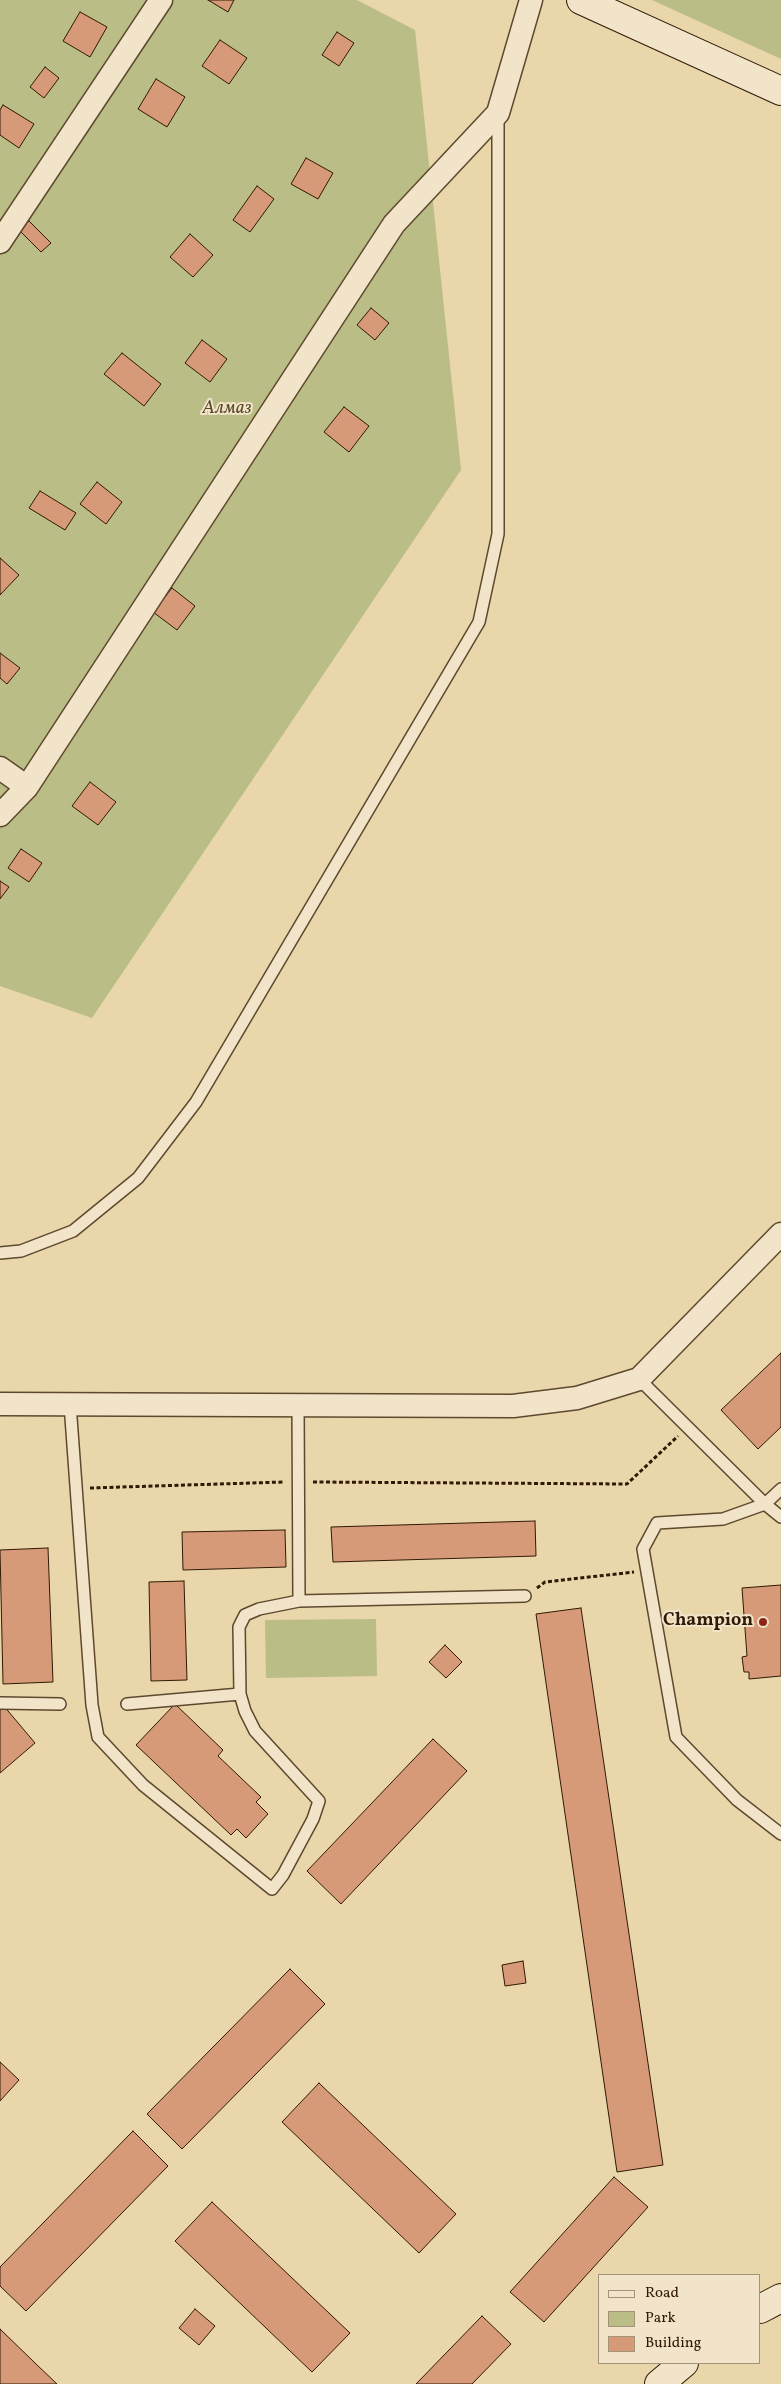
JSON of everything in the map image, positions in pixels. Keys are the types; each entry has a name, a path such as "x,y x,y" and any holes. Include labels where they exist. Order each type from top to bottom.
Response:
{"street":[{"path":"0,242 161,0"},
{"path":"0,815 27,787 394,224 498,113 531,0"},
{"path":"581,0 781,91"},
{"path":"0,768 27,787"},
{"path":"0,1404 514,1406 577,1398 639,1379 781,1234"},
{"path":"761,2308 781,2298"},
{"path":"659,2384 683,2364"}],"lane":[{"path":"0,1253 20,1251 73,1231 138,1178 190,1110 479,622 498,534 498,113"},
{"path":"639,1379 781,1517"},
{"path":"70,1404 92,1706 98,1737 143,1785 272,1889 283,1875 314,1819 318,1801 255,1731 240,1694 239,1627 245,1615 259,1609 300,1601 525,1596"},
{"path":"298,1405 300,1601"},
{"path":"781,1489 766,1504 724,1519 657,1523 643,1549 676,1737 737,1800 781,1834"},
{"path":"127,1704 240,1694"},
{"path":"0,1703 60,1704"}],"path":[{"path":"75,1488 299,1482 627,1484 688,1427"},
{"path":"525,1596 545,1582 647,1571"}],"green space":[{"name":"Алмаз","path":"0,0 357,0 415,30 461,470 92,1018 0,986"},
{"path":"652,0 781,0 781,59"},
{"path":"376,1619 377,1676 266,1678 265,1620"}],"building":[{"path":"208,0 234,0 228,12"},
{"path":"80,12 107,27 90,57 63,41"},
{"path":"337,32 354,43 339,66 322,55"},
{"path":"220,40 247,58 229,84 202,66"},
{"path":"45,67 59,78 44,98 30,87"},
{"path":"156,79 185,97 167,127 138,109"},
{"path":"3,105 34,124 19,148 0,135 0,110"},
{"path":"306,158 333,173 318,199 291,184"},
{"path":"257,186 274,199 250,232 233,220"},
{"path":"29,221 51,243 41,252 19,230"},
{"path":"190,234 213,255 193,277 170,257"},
{"path":"371,308 389,323 375,340 357,325"},
{"path":"202,340 227,359 210,382 185,363"},
{"path":"122,353 161,384 144,406 104,374"},
{"path":"344,407 369,426 349,452 324,432"},
{"path":"97,482 122,502 106,524 80,504"},
{"path":"40,491 76,513 65,530 29,508"},
{"path":"0,558 19,575 0,595"},
{"path":"172,588 195,606 177,630 153,612"},
{"path":"0,653 20,668 7,684 0,678"},
{"path":"90,782 116,802 98,825 72,806"},
{"path":"21,849 42,863 29,882 8,868"},
{"path":"0,881 9,887 0,899"},
{"path":"781,1353 781,1427 758,1449 721,1410"},
{"path":"535,1521 536,1556 333,1562 331,1527"},
{"path":"285,1530 286,1567 183,1570 182,1532"},
{"path":"48,1548 53,1682 3,1684 0,1550"},
{"path":"184,1581 187,1680 151,1681 149,1582"},
{"name":"Champion","path":"781,1585 781,1676 749,1679 749,1672 744,1672 742,1657 747,1656 742,1588"},
{"path":"581,1608 663,2165 617,2172 536,1614"},
{"path":"445,1645 462,1662 446,1678 429,1662"},
{"path":"175,1704 223,1750 218,1756 261,1797 256,1802 268,1814 246,1838 237,1829 231,1835 136,1745"},
{"path":"3,1705 35,1743 0,1773 0,1708"},
{"path":"433,1739 467,1771 341,1904 307,1871"},
{"path":"523,1961 526,1983 505,1986 502,1965"},
{"path":"290,1969 325,2004 182,2149 147,2114"},
{"path":"0,2062 19,2080 0,2101"},
{"path":"319,2083 456,2214 419,2253 282,2122"},
{"path":"133,2131 168,2166 26,2311 0,2286 0,2267"},
{"path":"614,2177 648,2207 544,2322 510,2292"},
{"path":"212,2202 350,2333 312,2372 175,2241"},
{"path":"195,2309 215,2326 199,2345 179,2328"},
{"path":"482,2316 511,2344 472,2384 416,2384"},
{"path":"0,2329 35,2363 57,2384 0,2384"}],"place":[{"name":"Champion","path":"763,1622"}]}
